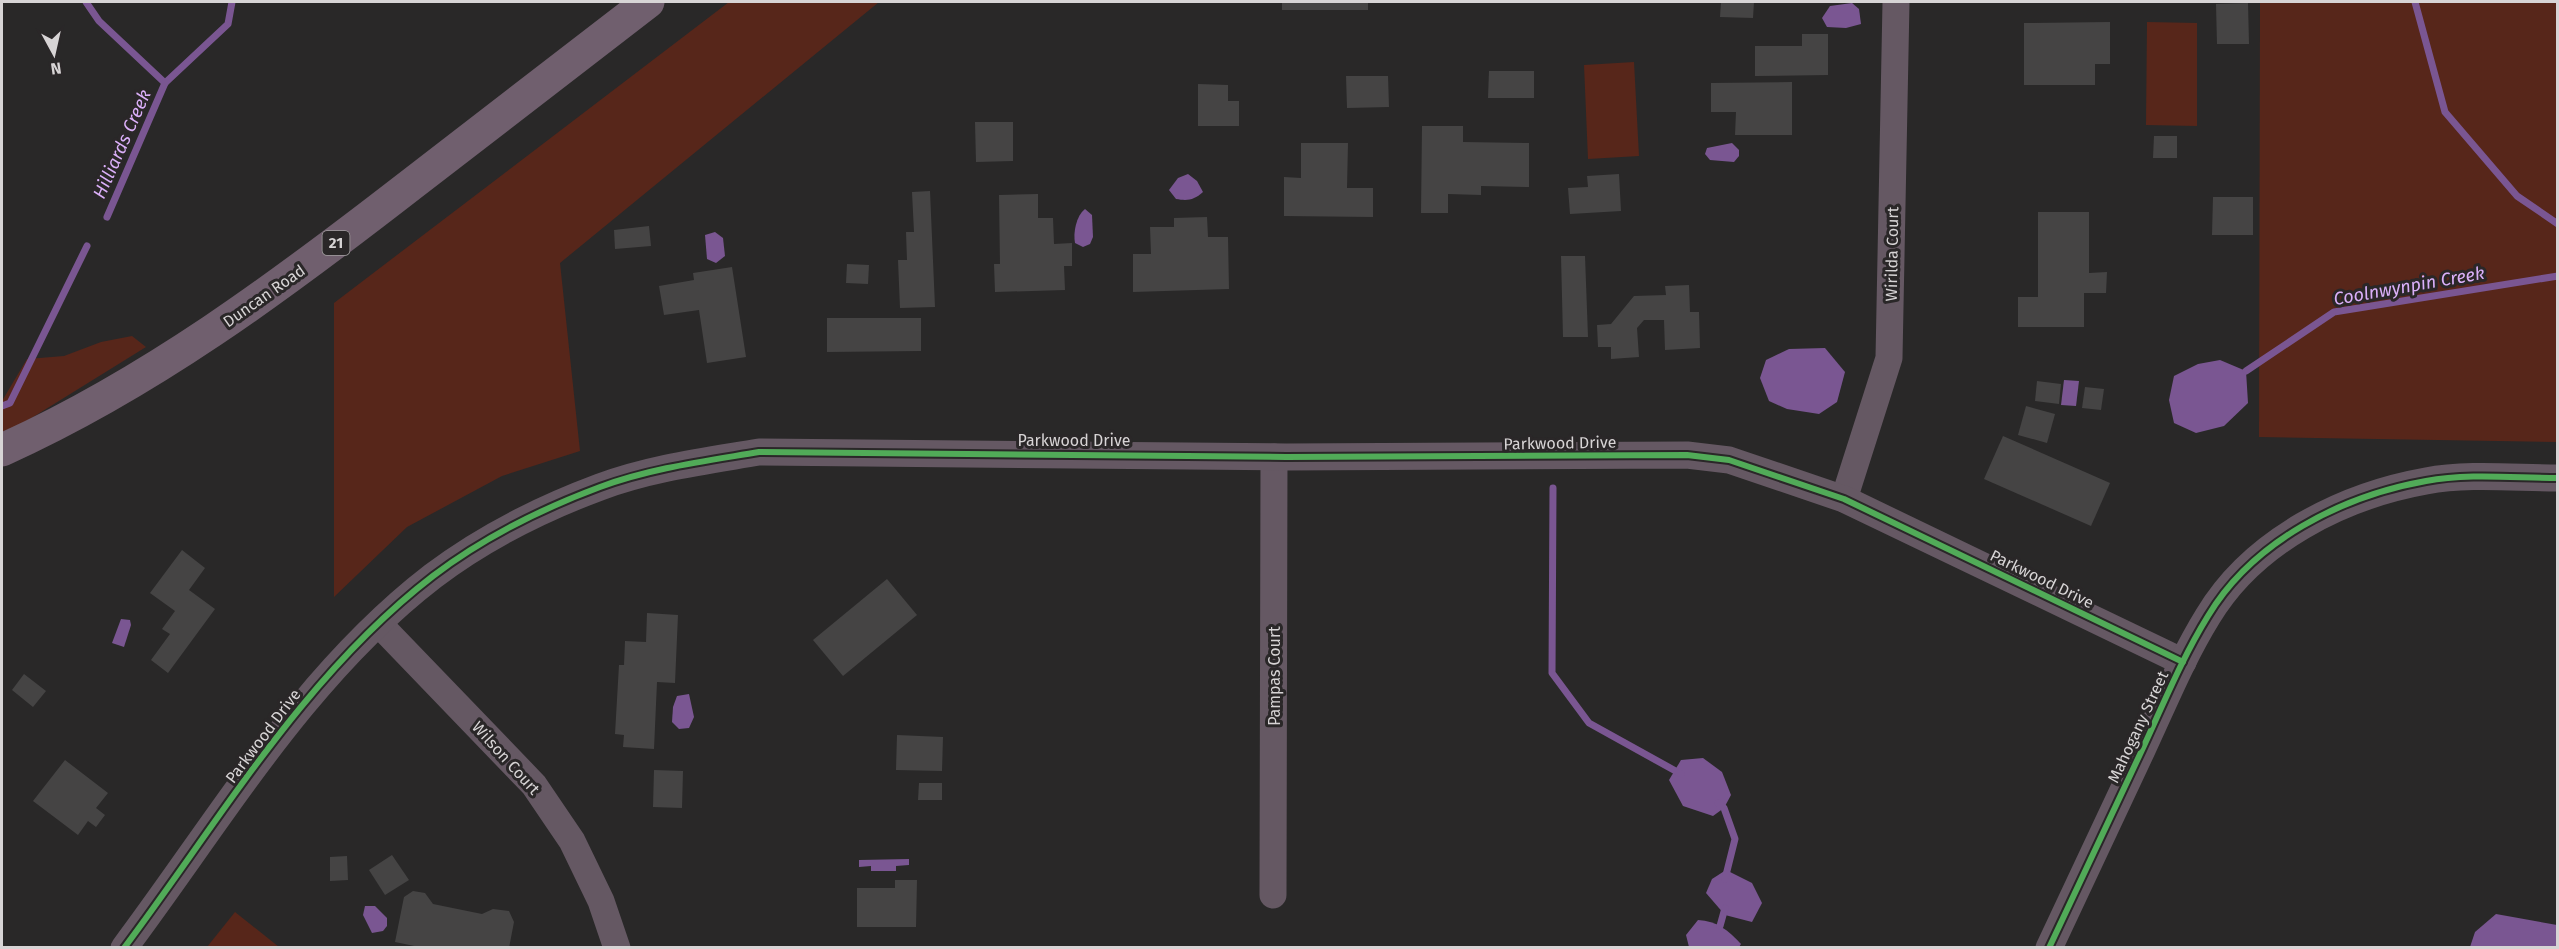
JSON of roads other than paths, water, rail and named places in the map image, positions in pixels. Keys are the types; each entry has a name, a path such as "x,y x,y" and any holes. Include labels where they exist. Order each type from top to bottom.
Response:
{"highway":[{"name":"Duncan Road","path":"2,450 45,430 163,364 258,300 648,2"}],"street":[{"name":"Wirilda Court","path":"1844,499 1888,358 1896,2"},
{"name":"Parkwood Drive","path":"124,948 207,831 317,688 379,624 433,576 500,532 601,486 679,465 759,452 1274,457 1687,455 1729,460 1844,499 2183,662"},
{"name":"Pampas Court","path":"1273,895 1274,457"},
{"name":"Mahogany Street","path":"2049,948 2183,662 2209,614 2245,570 2285,537 2332,510 2379,492 2428,480 2558,478"},
{"name":"Wilson Court","path":"379,624 534,785 572,842 601,901 617,948"}],"waterway":[{"name":"Hilliards Creek","path":"86,2 99,21 165,83"},
{"name":"Hilliards Creek","path":"107,217 165,83 228,24 232,2"},
{"path":"2415,2 2445,112 2517,196 2558,224"},
{"name":"Hilliards Creek","path":"2,406 10,403 87,246"},
{"name":"Coolnwynpin Creek","path":"2246,371 2334,312 2558,276"},
{"path":"1553,488 1552,673 1589,723 1681,774"},
{"path":"1718,803 1724,808 1735,839 1725,879"},
{"path":"1720,926 1725,908"}]}
